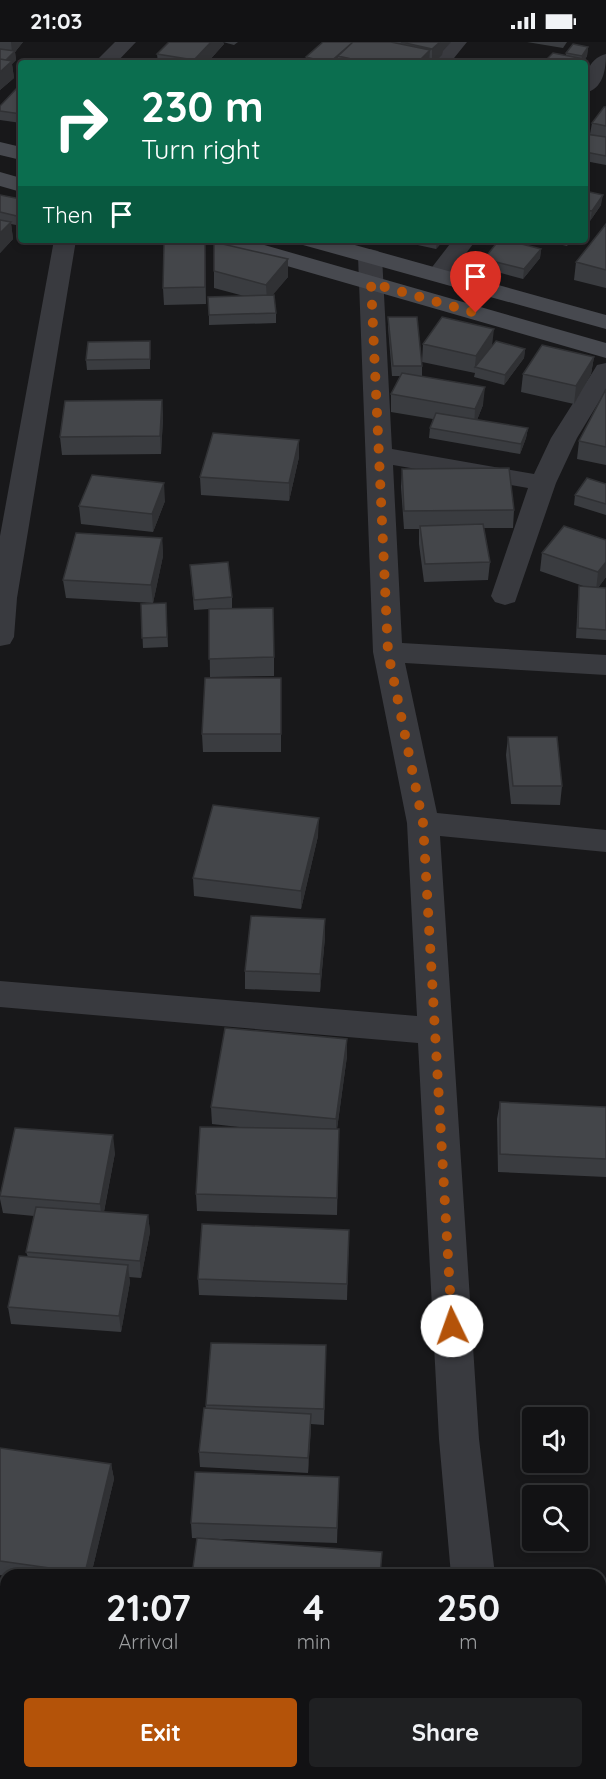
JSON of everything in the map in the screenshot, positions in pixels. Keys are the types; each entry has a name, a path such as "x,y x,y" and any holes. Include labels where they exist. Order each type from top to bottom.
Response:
{"main road":[{"path":"0,179 18,184"},
{"path":"232,243 606,351"},
{"path":"322,243 606,322"}],"street":[{"path":"107,60 126,42"},
{"path":"442,60 457,42"},
{"path":"588,83 606,60"},
{"path":"0,637 3,598 64,243"},
{"path":"438,275 463,243"},
{"path":"370,256 377,454 388,652 423,823 459,1439 472,1569"},
{"path":"505,596 543,483 564,438 606,370"},
{"path":"377,454 543,483"},
{"path":"388,652 606,666"},
{"path":"423,823 606,841"},
{"path":"0,994 436,1031"}],"building":[{"path":"169,42 211,42 194,60 157,54"},
{"path":"323,42 353,42 332,60 306,57"},
{"path":"353,42 391,42 430,50 420,60 356,60 338,56"},
{"path":"401,42 440,42 432,49"},
{"path":"573,44 588,47 582,56 566,53"},
{"path":"0,49 15,51 6,60 0,59"},
{"path":"553,53 584,59 583,60 546,60"},
{"path":"0,59 12,61 0,72"},
{"path":"18,88 18,114 0,111 0,106"},
{"path":"606,107 606,126 592,123"},
{"path":"588,134 606,137 606,156 588,153"},
{"path":"588,192 603,195 592,211 588,210"},
{"path":"0,195 18,198 18,216 0,212"},
{"path":"0,220 11,222 0,233"},
{"path":"606,224 606,270 576,262"},
{"path":"214,243 288,259 266,285 214,271"},
{"path":"497,243 518,243 541,249 524,269 484,259"},
{"path":"164,244 205,244 205,287 163,288"},
{"path":"274,295 276,313 209,315 208,297"},
{"path":"388,317 417,317 422,366 393,366"},
{"path":"442,317 494,329 476,356 423,344"},
{"path":"150,341 150,359 86,360 88,342"},
{"path":"496,341 525,349 505,375 475,367"},
{"path":"542,345 594,357 576,386 523,374"},
{"path":"402,373 485,387 475,409 391,394"},
{"path":"606,389 606,447 579,441"},
{"path":"162,400 160,436 60,437 65,401"},
{"path":"436,413 528,428 521,444 430,428"},
{"path":"213,433 299,440 289,483 200,477"},
{"path":"509,468 514,510 404,511 402,469"},
{"path":"92,475 164,483 152,514 79,506"},
{"path":"587,478 606,484 606,504 575,495"},
{"path":"483,524 490,562 425,564 420,526"},
{"path":"564,526 606,540 606,562 598,572 542,553"},
{"path":"76,533 162,538 151,585 63,580"},
{"path":"228,562 232,597 194,600 190,565"},
{"path":"579,586 606,588 606,630 578,628"},
{"path":"166,603 167,637 142,638 141,604"},
{"path":"273,608 274,657 209,659 209,609"},
{"path":"205,678 281,678 281,734 202,734"},
{"path":"508,737 557,737 562,786 513,786"},
{"path":"213,805 319,818 301,891 193,878"},
{"path":"251,916 325,919 320,974 245,971"},
{"path":"225,1028 347,1039 336,1119 211,1107"},
{"path":"500,1102 606,1107 606,1159 500,1154"},
{"path":"200,1127 339,1129 337,1198 196,1194"},
{"path":"15,1128 113,1135 100,1204 0,1196"},
{"path":"36,1207 148,1215 140,1261 26,1252"},
{"path":"202,1224 349,1230 347,1284 198,1279"},
{"path":"19,1256 128,1265 119,1316 8,1307"},
{"path":"211,1343 326,1345 324,1409 206,1405"},
{"path":"204,1408 311,1414 308,1458 199,1452"},
{"path":"0,1448 111,1464 86,1569 57,1569 0,1561"},
{"path":"195,1472 339,1477 337,1528 191,1523"},
{"path":"197,1538 382,1552 381,1569 193,1569"}],"route":[{"path":"452,1326 423,823 388,652 377,454 371,283 476,313"}]}
